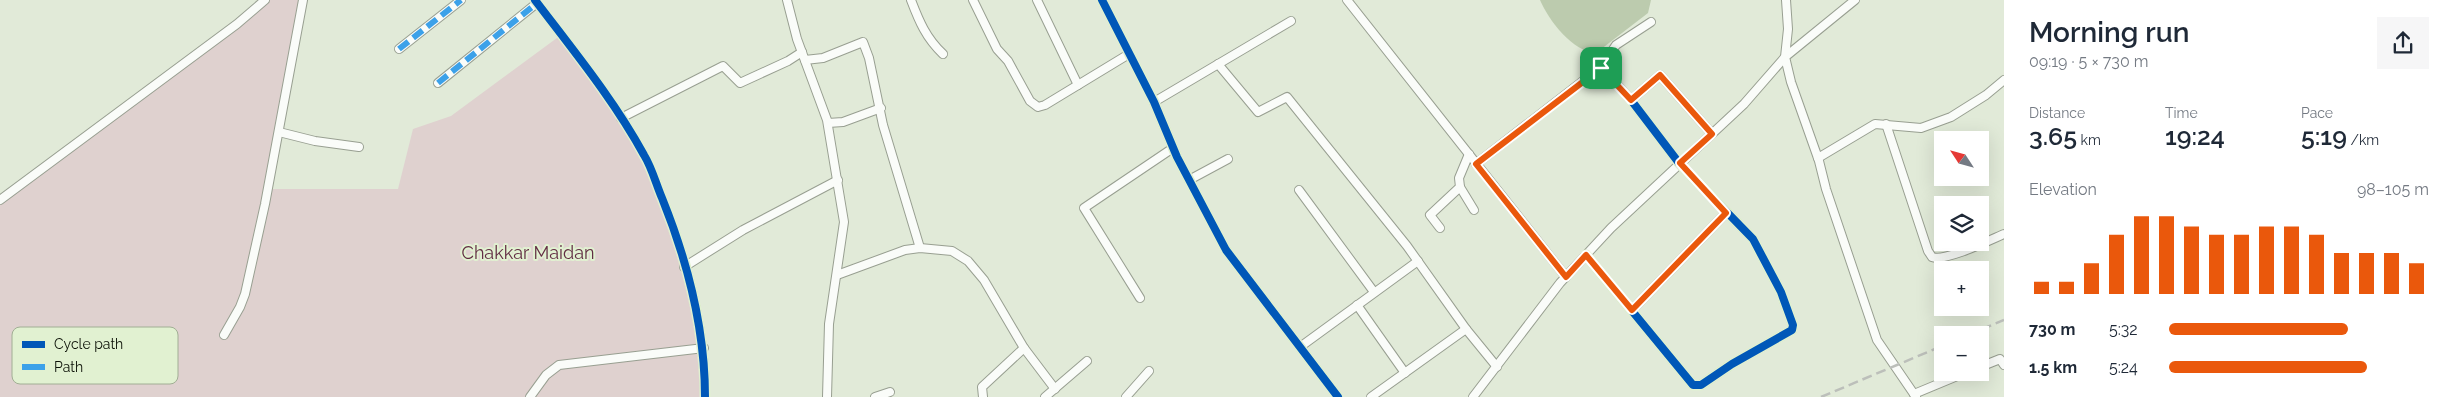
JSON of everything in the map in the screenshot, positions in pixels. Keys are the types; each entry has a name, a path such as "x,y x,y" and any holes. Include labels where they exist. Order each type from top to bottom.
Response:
{"street":[{"path":"0,200 237,24 265,0"},
{"path":"224,335 245,294 279,132 303,0"},
{"path":"399,50 461,0"},
{"path":"787,0 802,52 828,123 844,222 829,324 826,397"},
{"path":"911,0 926,34 943,54"},
{"path":"973,0 997,49 1008,61 1030,101 1038,107 1045,105 1129,54"},
{"path":"1037,0 1078,85"},
{"path":"1102,0 1154,102 1173,148 1226,250 1338,397"},
{"path":"1348,0 1566,277"},
{"path":"1786,0 1788,29 1785,57 1791,82 1818,158 1877,340 1886,356 1915,396 1948,381"},
{"path":"1473,397 1566,277 1586,255 1750,98 1785,57 1855,0"},
{"path":"438,83 536,2 598,82 645,156 673,227 684,267 704,348 705,397"},
{"path":"1154,102 1291,21"},
{"path":"1476,164 1601,68 1616,45 1651,22"},
{"path":"805,60 823,58 863,42 895,167 920,248"},
{"path":"620,118 723,66 740,83 788,62 802,52"},
{"path":"1218,64 1258,112 1287,97 1418,261 1466,329 1497,367"},
{"path":"1586,255 1693,385 1701,385 1732,364 1792,330 1793,325 1781,292 1753,239 1680,163 1631,100 1601,68"},
{"path":"1631,100 1660,75 1712,134"},
{"path":"1818,158 1875,124 1921,128 1934,124 1971,105 2004,80"},
{"path":"828,123 843,122 881,108"},
{"path":"1886,124 1924,243 1932,257 1950,255 2004,234"},
{"path":"279,132 315,141 359,147"},
{"path":"1140,298 1084,208 1173,148"},
{"path":"1468,154 1460,178 1460,187 1474,210"},
{"path":"1189,180 1228,159"},
{"path":"684,267 743,230 838,180"},
{"path":"1440,228 1430,215 1460,187"},
{"path":"1299,190 1374,292"},
{"path":"1632,310 1726,213"},
{"path":"837,275 894,253 920,248 952,251 968,261 991,289 1024,348 1055,389"},
{"path":"1300,346 1418,261"},
{"path":"1357,305 1404,373"},
{"path":"1371,397 1466,329"},
{"path":"530,397 546,375 559,365 704,348"},
{"path":"983,397 982,387 1024,348"},
{"path":"1989,363 2000,359 2004,365"},
{"path":"1045,397 1087,361"},
{"path":"1126,397 1149,371"},
{"path":"875,397 890,392"}],"green space":[{"name":"Chakkar Maidan","path":"264,0 299,0 268,189 398,189 413,129 451,116 561,35 645,156 690,288 705,397 0,397 0,200"}],"shaded area":[{"path":"1540,0 1651,0 1648,13 1596,53 1579,47 1563,34 1549,17"}],"railway":[{"path":"1989,326 2004,320"},
{"path":"1821,397 1934,349"}],"marked path":[{"path":"399,49 461,0"},
{"path":"438,83 537,3"}],"cycle path":[{"path":"535,0 620,115 649,165 687,270 702,346 705,397"},
{"path":"1102,0 1154,102 1177,157 1226,250 1338,397"},
{"path":"1586,255 1693,385 1701,385 1732,364 1792,330 1793,325 1781,292 1753,239 1679,163 1631,100"}],"route":[{"path":"1601,68 1631,100 1660,75 1681,97 1712,134 1680,163 1726,213 1632,310 1586,255 1566,277 1476,164 1601,68"}]}
